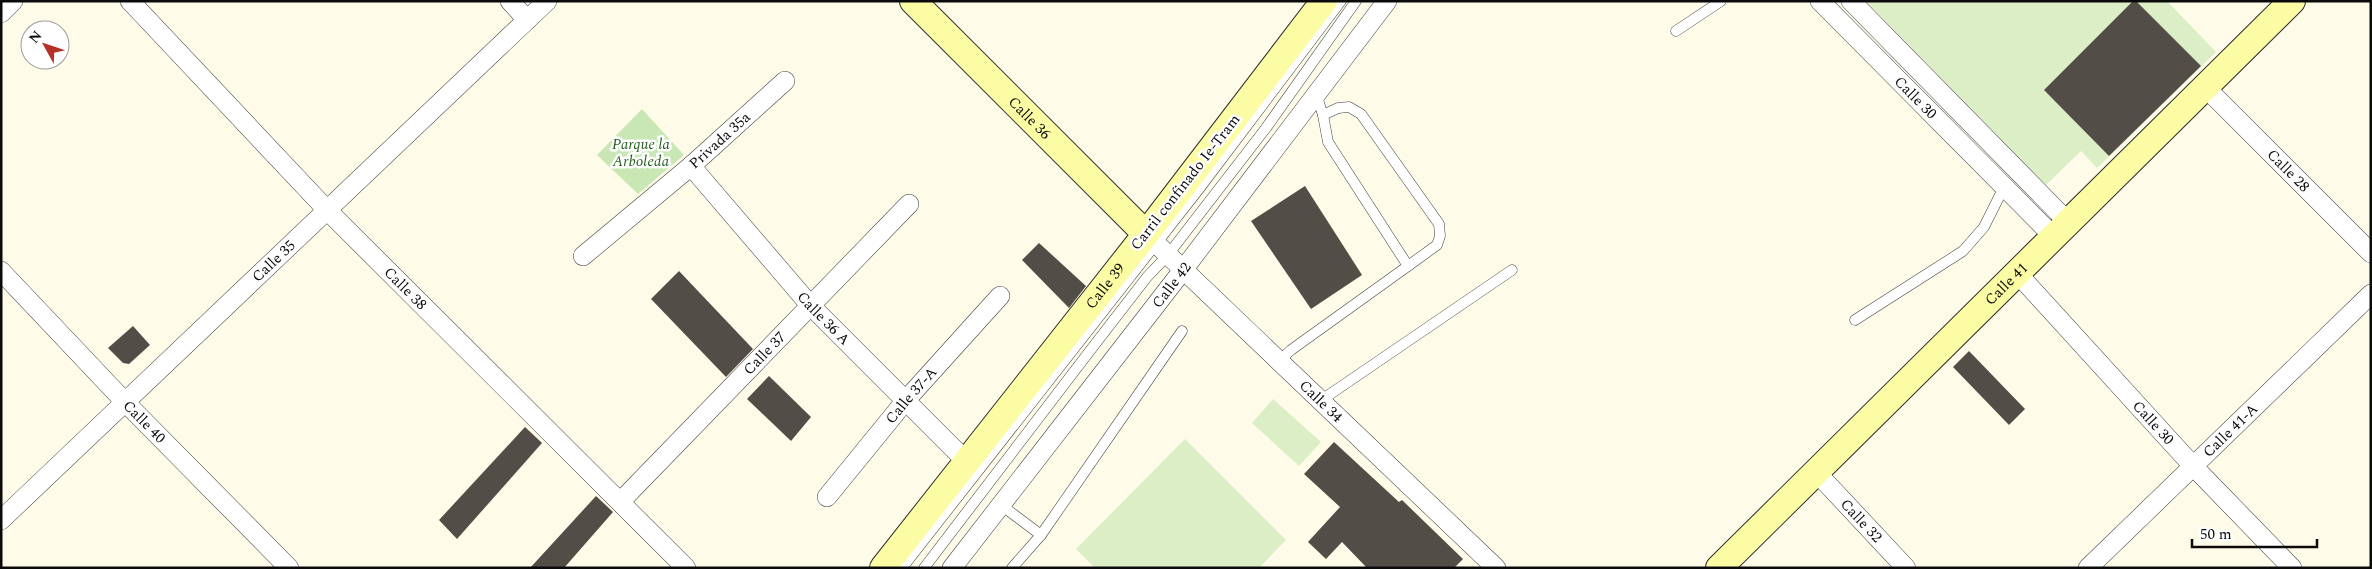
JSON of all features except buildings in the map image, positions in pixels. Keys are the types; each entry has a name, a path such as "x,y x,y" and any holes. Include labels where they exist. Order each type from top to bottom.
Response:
{"street":[{"path":"1,13 13,1"},
{"name":"Calle 38","path":"130,1 327,210 686,568"},
{"path":"510,1 528,20"},
{"name":"Calle 35","path":"1,520 547,1"},
{"name":"Calle 36","path":"913,1 1156,245"},
{"name":"Calle 39","path":"883,568 967,462 1156,245 1324,1"},
{"name":"Calle 42","path":"952,568 1183,270 1315,93 1387,1"},
{"name":"Calle 30","path":"1820,1 2004,187 2061,230"},
{"name":"Calle 30","path":"1851,1 2061,230"},
{"name":"Calle 41","path":"1719,568 2018,274 2291,1"},
{"name":"Privada 35a","path":"583,256 691,166 785,80"},
{"name":"Calle 28","path":"2205,87 2371,253"},
{"name":"Calle 36 A","path":"691,166 810,305 967,462"},
{"name":"Calle 37","path":"621,502 909,204"},
{"name":"Calle 34","path":"1156,245 1496,568"},
{"name":"Calle 40","path":"1,271 125,402 289,568"},
{"name":"Calle 30","path":"2018,274 2193,466 2292,568"},
{"name":"Calle 41-A","path":"2088,568 2371,294"},
{"name":"Calle 37-A","path":"827,497 906,400 1000,296"},
{"name":"Calle 32","path":"1817,473 1906,568"}],"lane":[{"name":"Carril confinado Ie-Tram","path":"902,568 1156,245 1341,1"},
{"name":"Carril confinado Ie-Tram","path":"924,568 1147,277 1156,245 1266,128 1356,1"},
{"path":"1676,31 1721,1"},
{"path":"1315,93 1323,115 1328,142 1408,266"},
{"path":"1279,362 1291,350 1438,245 1440,236 1439,224 1361,114 1349,107 1338,108 1323,115"},
{"path":"1854,320 1962,251 1984,227 2004,187"},
{"path":"1320,402 1512,270"},
{"path":"1012,568 1041,535 1182,331"},
{"path":"1001,505 1041,535"}],"green space":[{"path":"1866,1 2167,1 2216,52 2097,168 2081,151 2046,185"},
{"name":"Parque la Arboleda","path":"642,109 684,155 638,194 597,155"},
{"path":"1273,399 1321,442 1299,466 1252,423"},
{"path":"1185,439 1286,540 1259,568 1095,568 1076,549"}]}
